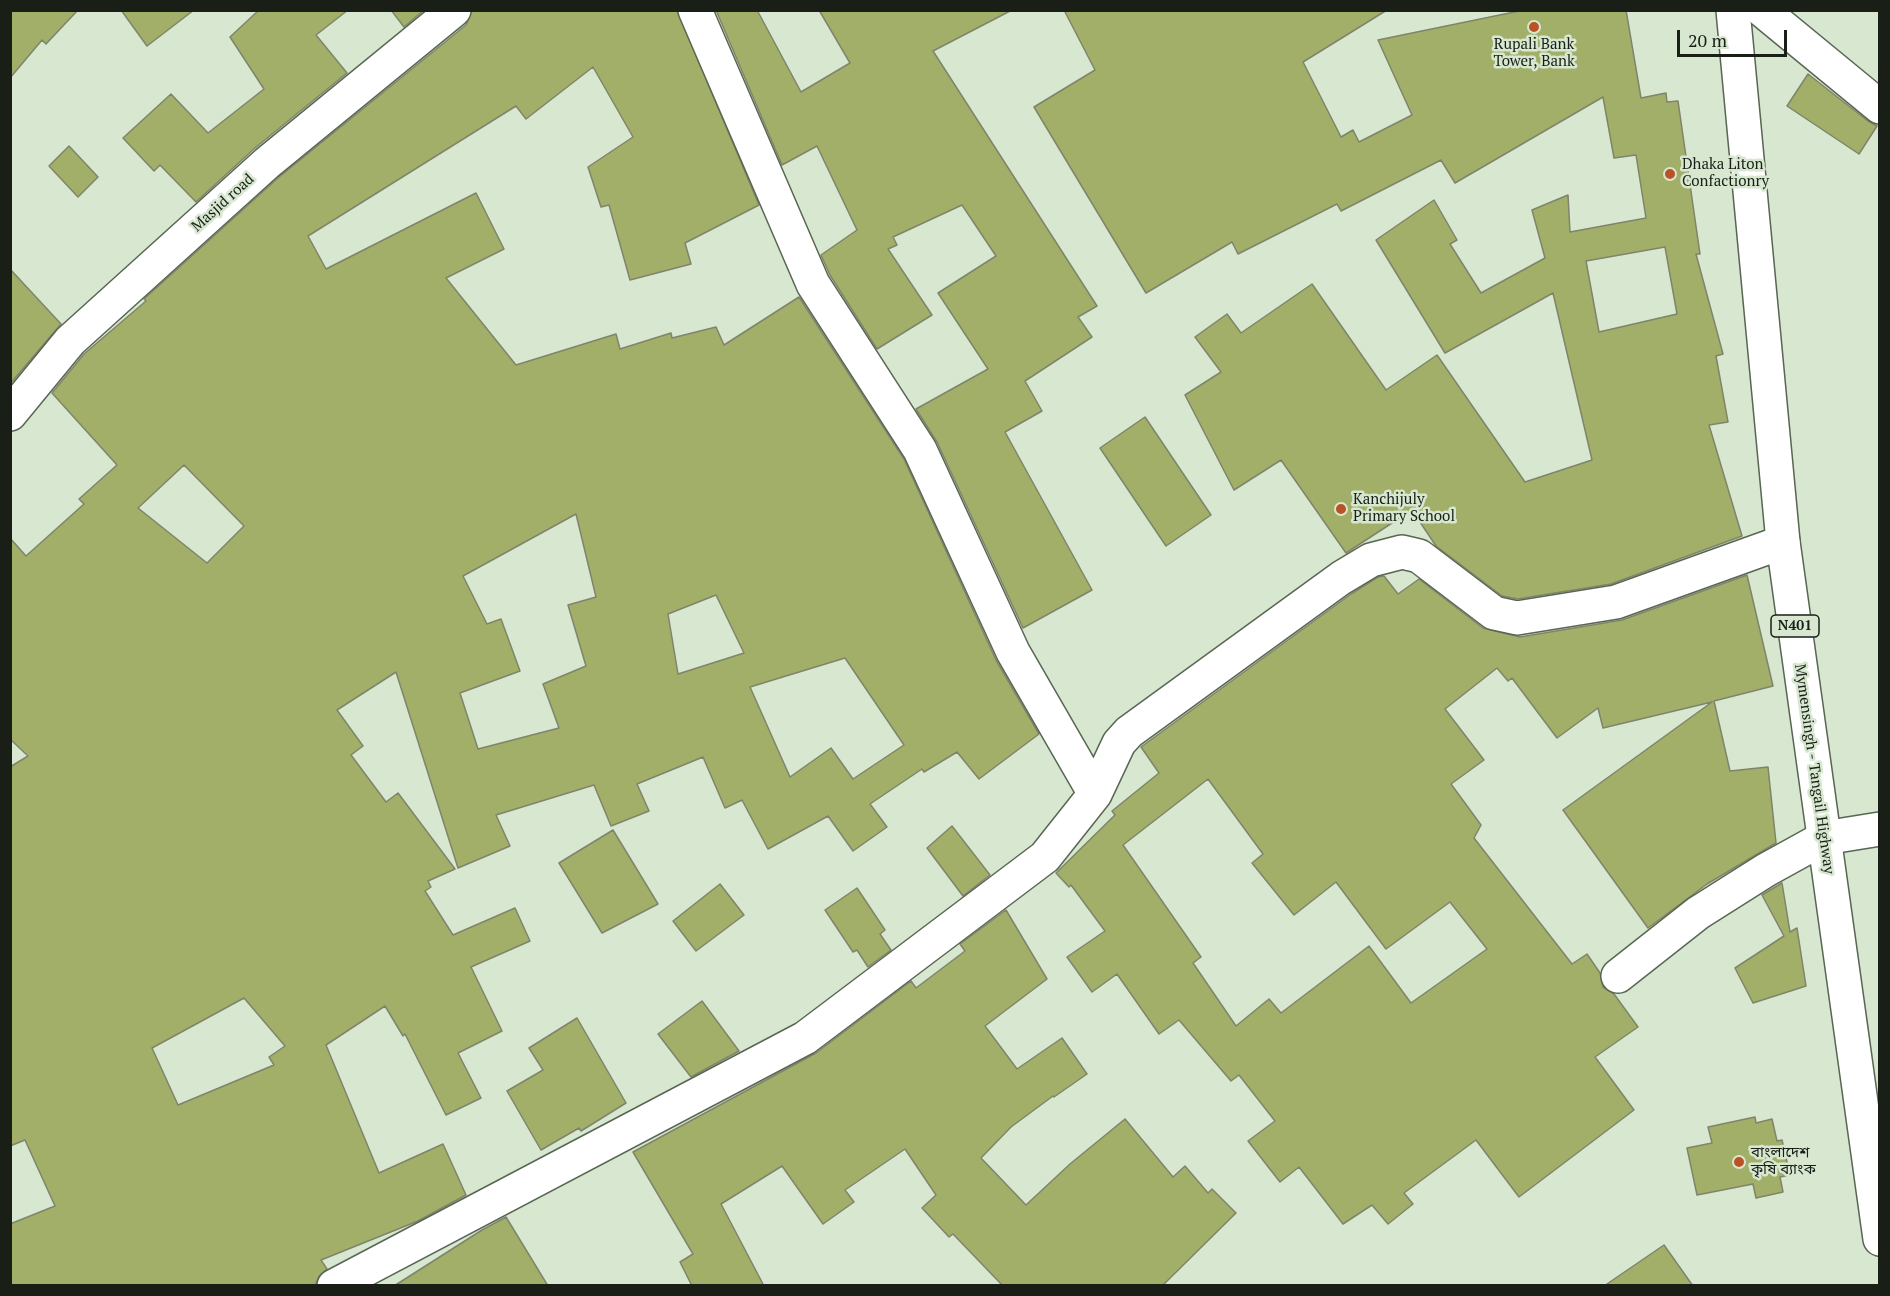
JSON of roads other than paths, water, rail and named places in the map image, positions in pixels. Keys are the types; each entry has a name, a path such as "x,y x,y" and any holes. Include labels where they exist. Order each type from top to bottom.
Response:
{"main road":[{"name":"Masjid road","path":"10,414 79,333 267,163 454,10"},
{"path":"695,10 813,285 920,450 1013,652 1095,794"},
{"name":"Mymensingh - Tangail Highway","path":"1732,10 1783,542 1880,1239"},
{"path":"1762,10 1880,107"},
{"path":"333,1286 805,1038 1045,856 1095,794 1119,743 1129,732 1341,578 1371,560 1402,552 1419,556 1494,613 1517,618 1616,602 1783,542"},
{"path":"1618,976 1698,913 1824,838 1880,829"}],"place":[{"name":"Rupali Bank Tower, Bank","path":"1534,27"},
{"name":"Dhaka Liton Confactionry","path":"1670,174"},
{"name":"Kanchijuly Primary School","path":"1341,509"},
{"name":"বাংলাদেশ কৃষি ব্যাংক","path":"1739,1162"}]}
